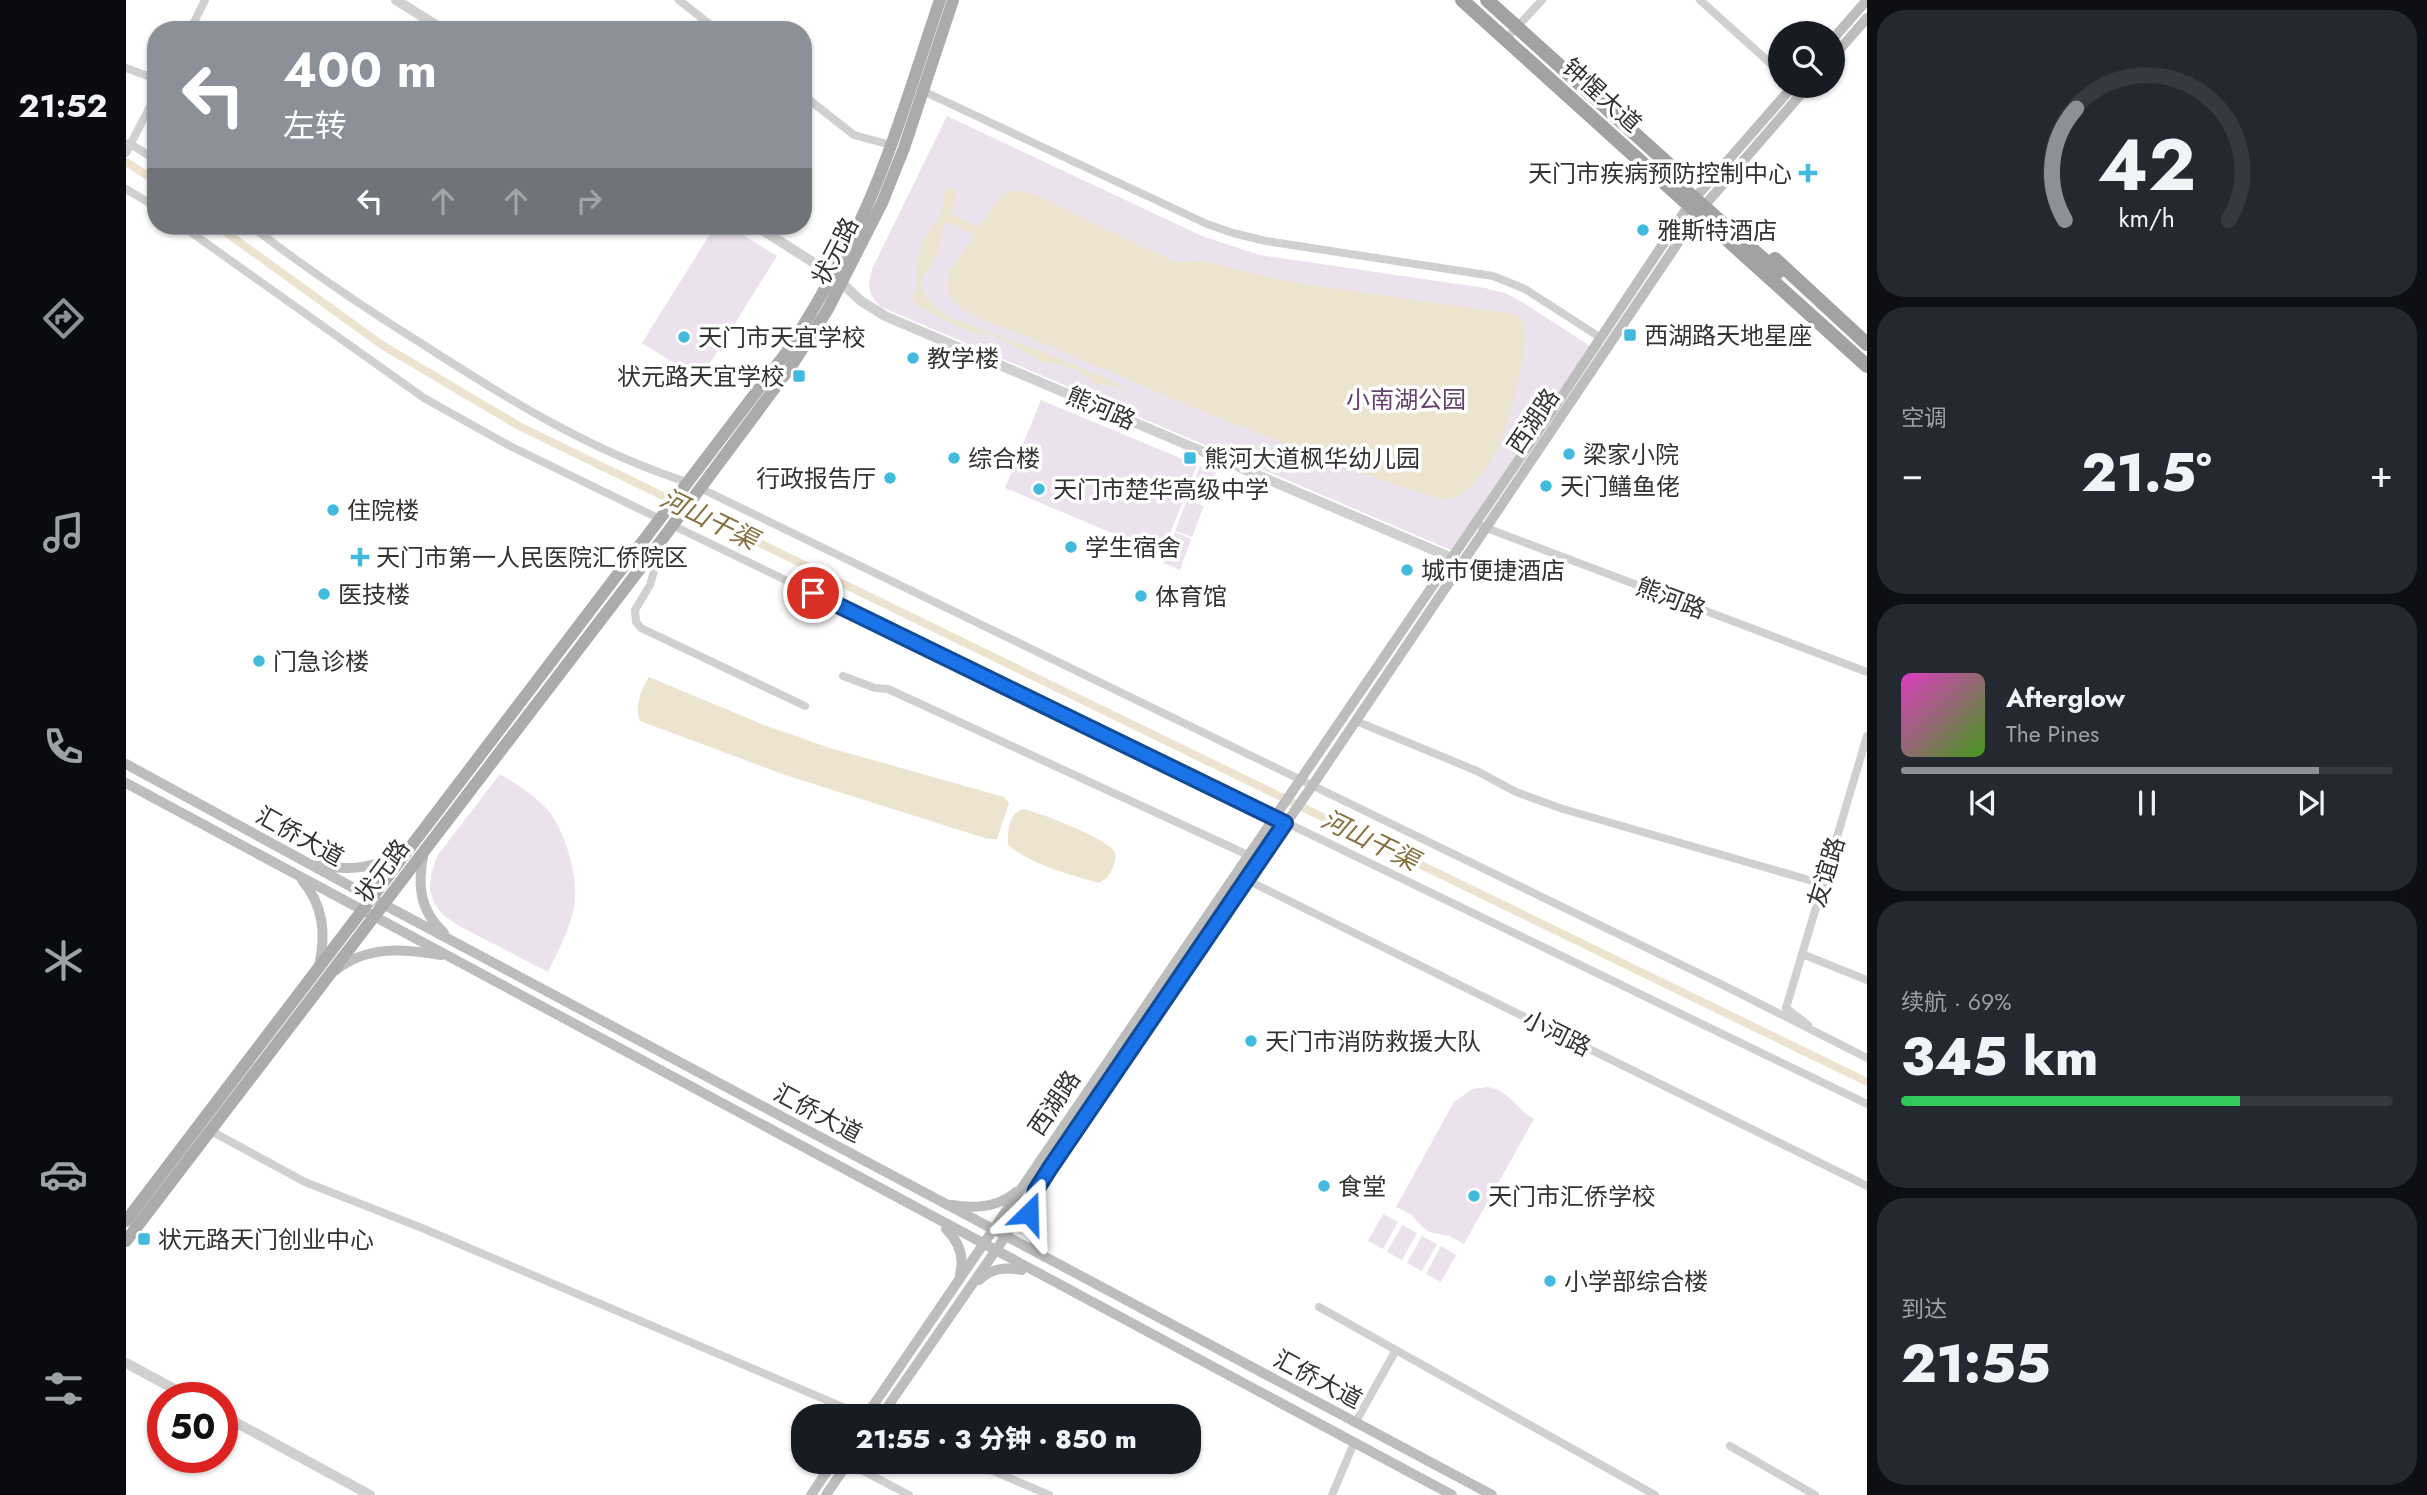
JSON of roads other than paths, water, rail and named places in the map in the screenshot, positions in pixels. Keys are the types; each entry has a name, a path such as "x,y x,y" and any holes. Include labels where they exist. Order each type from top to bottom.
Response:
{"highway":[{"path":"1452,0 1662,191 1692,201"},
{"name":"钟惺大道","path":"1462,0 1512,33"},
{"name":"钟惺大道","path":"1474,0 1867,366"},
{"path":"1487,0 1512,33"},
{"path":"1867,344 1741,228 1719,226 1727,251 1867,379"},
{"name":"钟惺大道","path":"1719,226 1867,354"}],"main road":[{"name":"状元路","path":"126,1241 211,1131 324,973 685,484 786,353 838,279 891,145 940,0"},
{"name":"状元路","path":"420,845 652,554 773,394 810,338 838,279 892,179 953,0"},
{"path":"1845,25 1867,0"},
{"path":"1845,43 1867,18"},
{"name":"西湖路","path":"873,1404 1275,816 1305,786 1356,721 1458,560 1475,523 1692,201 1782,98"},
{"name":"西湖路","path":"889,1404 1287,821 1305,786 1458,560 1487,528 1692,201 1796,98"},
{"name":"汇侨大道","path":"126,764 305,863 451,957 1451,1495"},
{"name":"汇侨大道","path":"126,783 298,875 457,944 1492,1495"},
{"path":"305,863 345,869 370,867 420,845 420,884 425,908 431,919 457,944"},
{"path":"298,875 307,878 313,875 313,869 305,863"},
{"path":"298,875 311,891 322,919 324,973 359,957 384,950 416,951 451,957"},
{"name":"状元路","path":"126,1221 324,973"},
{"path":"942,1203 969,1207 991,1205 1012,1195 1026,1183"},
{"path":"1036,1190 1028,1224 1030,1234 1047,1259"},
{"path":"933,1218 949,1232 959,1247 962,1265 954,1287"},
{"path":"965,1295 985,1275 999,1269 1018,1269 1037,1274"},
{"path":"811,1495 825,1474"},
{"path":"826,1495 841,1474"}],"street":[{"path":"194,21 205,0"},
{"path":"397,0 430,21"},
{"path":"680,0 706,21"},
{"path":"1512,33 1542,0"},
{"path":"1700,0 1768,61"},
{"path":"126,68 147,76"},
{"path":"923,91 1208,224 1266,241 1493,276 1525,289 1601,338"},
{"path":"812,102 854,135 891,145"},
{"path":"147,112 128,147 147,156"},
{"path":"126,189 147,202"},
{"path":"195,235 424,398 510,446 661,518"},
{"path":"263,235 349,298 488,387 555,425 620,457 685,484"},
{"name":"熊河路","path":"770,235 838,279 862,301 885,316 1458,560"},
{"path":"699,490 1305,786 1709,978 1867,1058"},
{"name":"熊河路","path":"1475,523 1867,672"},
{"path":"672,525 1867,1104"},
{"path":"652,554 656,564 650,585 635,610 636,622 642,628 805,706"},
{"path":"843,676 888,690 1248,855"},
{"path":"1356,721 1477,771 1516,792 1563,809 1823,884"},
{"name":"友谊路","path":"1823,1037 1786,1008 1867,736"},
{"name":"小河路","path":"1247,880 1867,1186"},
{"path":"1802,954 1867,981"},
{"path":"211,1131 305,1182 435,1234 837,1404"},
{"path":"1319,1307 1655,1495"},
{"path":"1355,1423 1396,1350"},
{"path":"126,1363 161,1382"},
{"path":"238,1424 370,1495"},
{"path":"1332,1495 1354,1443"},
{"path":"1730,1446 1815,1495"},
{"path":"871,1474 909,1495"},
{"path":"1000,1474 1049,1495"}],"waterway":[{"name":"河山干渠","path":"126,162 147,175"},
{"name":"河山干渠","path":"229,235 382,345 519,426 1867,1082"}],"place":[{"name":"天门市疾病预防控制中心","path":"1808,173"},
{"name":"雅斯特酒店","path":"1643,230"},
{"name":"西湖路天地星座","path":"1630,335"},
{"name":"天门市天宜学校","path":"684,337"},
{"name":"教学楼","path":"913,358"},
{"name":"状元路天宜学校","path":"799,376"},
{"name":"梁家小院","path":"1569,454"},
{"name":"综合楼","path":"954,458"},
{"name":"熊河大道枫华幼儿园","path":"1190,458"},
{"name":"行政报告厅","path":"890,478"},
{"name":"天门鳝鱼佬","path":"1546,486"},
{"name":"天门市楚华高级中学","path":"1039,489"},
{"name":"住院楼","path":"333,510"},
{"name":"学生宿舍","path":"1071,547"},
{"name":"天门市第一人民医院汇侨院区","path":"360,557"},
{"name":"城市便捷酒店","path":"1407,570"},
{"name":"医技楼","path":"324,594"},
{"name":"体育馆","path":"1141,596"},
{"name":"门急诊楼","path":"259,661"},
{"name":"天门市消防救援大队","path":"1251,1041"},
{"name":"食堂","path":"1324,1186"},
{"name":"天门市汇侨学校","path":"1474,1196"},
{"name":"状元路天门创业中心","path":"144,1239"},
{"name":"小学部综合楼","path":"1550,1281"}],"park label":[{"name":"小南湖公园","path":"1406,399"}]}
